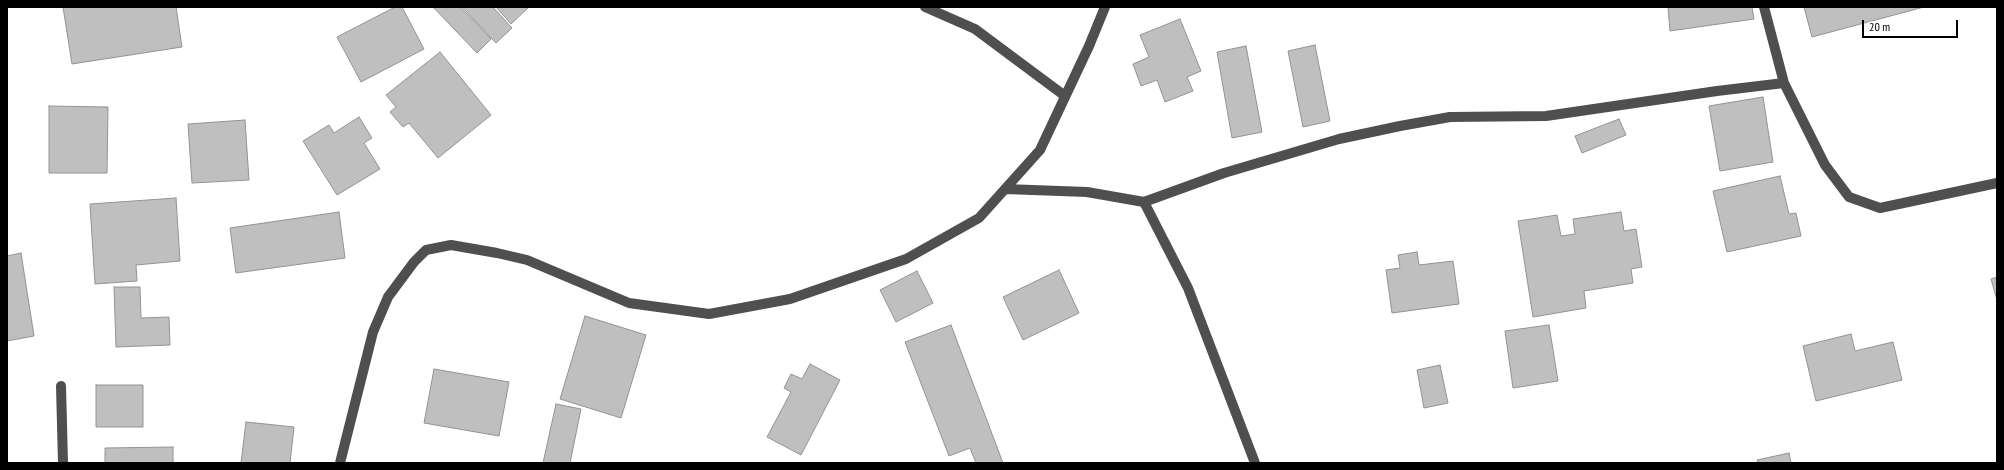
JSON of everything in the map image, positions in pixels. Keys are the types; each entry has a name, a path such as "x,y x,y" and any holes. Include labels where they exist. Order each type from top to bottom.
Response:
{"street":[{"path":"925,7 975,29 1065,96"},
{"path":"340,463 373,332 388,297 414,262 426,250 451,245 497,253 527,260 630,303 709,314 790,298 906,259 979,218 1040,150 1105,7"},
{"path":"1764,7 1784,83 1825,165 1849,197 1880,208 1997,182"},
{"path":"1005,189 1087,192 1144,202 1232,170 1339,139 1400,126 1450,117 1546,116 1717,90 1784,83"},
{"path":"1144,202 1188,288 1255,463"},
{"path":"61,386 63,463"}],"building":[{"path":"63,7 176,7 182,47 72,64"},
{"path":"395,7 402,7 424,49 361,82 337,37"},
{"path":"433,7 460,7 491,39 477,53"},
{"path":"462,7 493,7 512,28 496,43"},
{"path":"496,7 529,7 511,24"},
{"path":"1668,7 1752,7 1754,19 1670,31"},
{"path":"1804,7 1924,7 1812,37"},
{"path":"1180,19 1201,71 1187,77 1193,91 1165,102 1157,80 1141,86 1133,64 1149,57 1140,35"},
{"path":"1315,45 1330,121 1303,127 1288,51"},
{"path":"1246,46 1262,132 1232,138 1217,52"},
{"path":"440,52 491,115 438,158 409,123 403,127 390,112 396,107 386,95"},
{"path":"1763,97 1773,162 1720,171 1709,106"},
{"path":"49,106 108,107 107,173 49,173"},
{"path":"359,117 372,138 364,143 380,169 337,195 303,141 329,125 334,133"},
{"path":"1619,119 1626,135 1582,153 1575,136"},
{"path":"245,120 249,180 192,183 188,124"},
{"path":"1780,176 1789,214 1796,213 1801,236 1727,252 1713,191"},
{"path":"176,198 180,261 136,265 137,281 95,284 90,204"},
{"path":"339,212 345,258 236,273 230,228"},
{"path":"1621,212 1624,231 1636,229 1642,267 1631,269 1633,283 1584,291 1586,308 1533,317 1518,221 1557,215 1561,236 1575,234 1573,219"},
{"path":"1417,252 1419,265 1453,261 1459,304 1392,313 1386,270 1400,268 1398,255"},
{"path":"21,253 34,336 7,341 7,256"},
{"path":"1059,270 1079,313 1023,340 1003,297"},
{"path":"917,271 933,303 896,322 880,290"},
{"path":"1997,277 1997,300 1991,279"},
{"path":"114,287 140,287 141,318 169,317 170,345 116,347"},
{"path":"585,316 646,335 621,418 560,399"},
{"path":"951,325 1003,463 976,463 970,448 949,456 905,342"},
{"path":"1549,325 1558,381 1513,388 1505,331"},
{"path":"1851,334 1855,351 1893,342 1902,380 1816,401 1803,346"},
{"path":"810,364 840,380 801,455 767,437 791,392 784,388 791,374 802,379"},
{"path":"1440,365 1448,403 1424,408 1417,370"},
{"path":"434,369 509,382 499,436 424,423"},
{"path":"96,385 143,385 143,427 96,427"},
{"path":"556,404 581,409 570,463 543,463"},
{"path":"246,422 294,427 290,463 241,463"},
{"path":"173,447 173,463 105,463 105,448"},
{"path":"1789,453 1791,463 1758,463 1757,460"}]}
